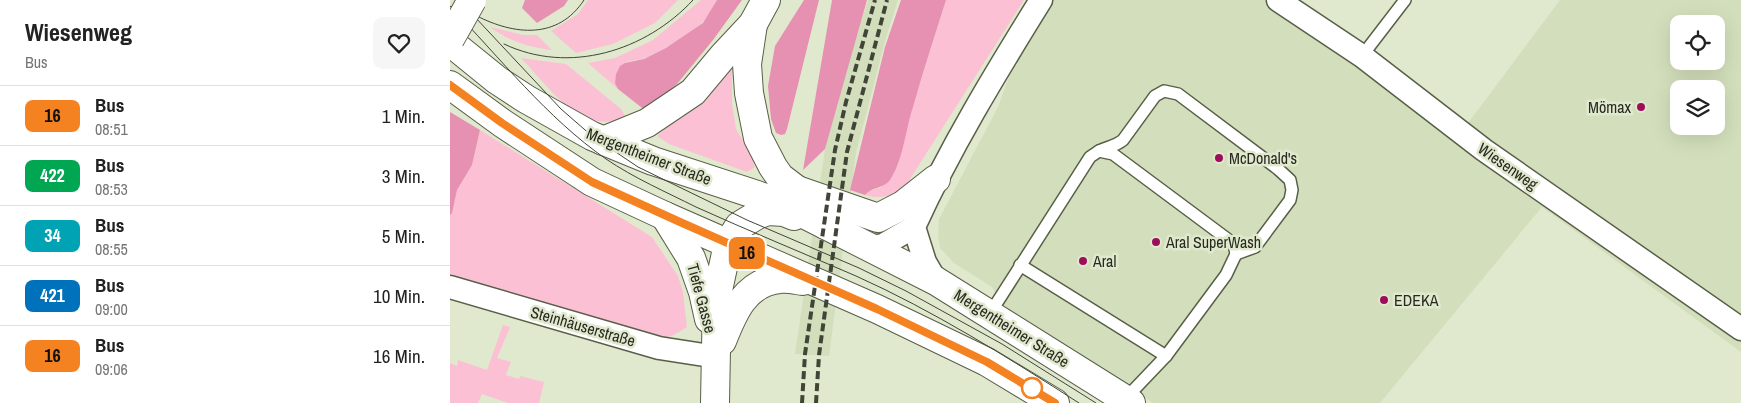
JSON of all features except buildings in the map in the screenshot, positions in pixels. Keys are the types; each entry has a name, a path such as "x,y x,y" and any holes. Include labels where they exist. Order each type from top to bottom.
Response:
{"main road":[{"path":"450,41 472,0"},
{"path":"603,141 647,123 693,92 753,24 766,0"},
{"path":"753,24 747,64 749,93 758,138 780,177 797,190 826,225"},
{"name":"Mergentheimer Straße","path":"450,41 497,80 526,99 603,141 654,161 763,196 867,245 936,281 1128,401"},
{"path":"450,85 502,123 592,182 877,309 987,362 1055,403"},
{"path":"797,190 878,218 903,205 936,180"},
{"name":"Mergentheimer Straße","path":"728,244 739,226 747,220 768,212 784,212 867,245"},
{"name":"Tiefe Gasse","path":"666,216 692,258 703,292 717,357"},
{"name":"Tiefe Gasse","path":"715,403 718,295 728,244"},
{"name":"Tiefe Gasse","path":"717,357 731,317 742,298 757,285 779,279 811,281"}],"street":[{"path":"867,245 883,245 914,228 936,180 987,86 1041,0"},
{"name":"Wiesenweg","path":"1278,0 1362,56 1484,150 1741,329"},
{"path":"914,228 925,262 936,281"},
{"name":"Steinhäuserstraße","path":"450,287 659,348 717,357"}],"lane":[{"path":"1362,56 1405,0"},
{"path":"989,315 1090,157 1109,146 1118,144 1155,96 1164,91 1178,94 1290,180 1292,190 1290,200 1255,247 1236,254"},
{"path":"1099,151 1113,154 1234,244 1236,254 1226,275 1166,356 1128,401"},
{"path":"1020,266 1166,356"}],"shaded area":[{"path":"525,0 568,0 564,6 537,23 522,8"},
{"path":"588,0 678,0 655,23 613,44 576,53 551,31 578,14"},
{"path":"701,0 717,0 702,23 683,38 659,52 622,65 616,75 618,89 588,63 615,58 653,40"},
{"path":"717,0 742,0 713,40 677,84 646,111 618,89 615,83 616,74 620,66 644,59 666,48 703,23"},
{"path":"804,0 819,0 787,129 785,134 781,135 776,133 771,119 768,86 775,46"},
{"path":"832,0 867,0 825,149 803,170"},
{"path":"868,0 898,0 885,41 856,153 829,356 795,354 825,149"},
{"path":"901,0 946,0 910,116 895,172 887,183 865,195 850,190 885,47"},
{"path":"946,0 1024,0 903,190 884,197 865,195 868,191 880,188 898,165 912,108"},
{"path":"1048,0 1264,0 1456,139 1560,0 1741,0 1741,352 1542,207 1380,403 1153,403 1007,313 992,287 954,263 940,248 938,235 939,219 998,107 1023,38"},
{"path":"490,27 523,35 537,35 552,50 519,43"},
{"path":"735,51 732,73 732,104 736,129 750,152 755,167 747,172 669,144 657,136 676,119"},
{"path":"521,58 566,64 621,109 627,119 601,121 582,116 563,103"},
{"path":"450,112 480,130 472,165 457,190 450,215"},
{"path":"480,130 652,237 678,276 683,292 687,327 670,336 662,338 651,337 450,275 450,215 457,190 472,165"},
{"path":"503,325 510,327 497,358 511,362 506,375 519,379 520,376 544,382 539,403 508,403 482,394 478,403 450,403 450,363 457,366 458,360 487,370"}],"tram line":[{"path":"459,0 561,109 592,136 638,167 747,220 859,268 906,291 1002,344 1096,403"},
{"path":"477,16 506,27 520,30 535,30 548,28 562,22 584,0"},
{"path":"504,44 529,53 554,57 580,57 605,53 630,45 653,33 674,18 693,0"},
{"path":"450,6 544,106 584,143 617,166 696,207 856,276 914,304 942,319 1079,403"}],"railway":[{"path":"802,403 805,354 835,150 846,102 875,0"},
{"path":"816,403 819,355 847,152 887,0"}],"bus line":[{"name":"16","path":"450,85 502,123 592,182 877,309 987,362 1055,403"}],"place":[{"name":"Mömax","path":"1641,107"},
{"name":"McDonald's","path":"1219,158"},
{"name":"Aral SuperWash","path":"1156,242"},
{"name":"Aral","path":"1083,261"},
{"name":"EDEKA","path":"1384,300"}]}
